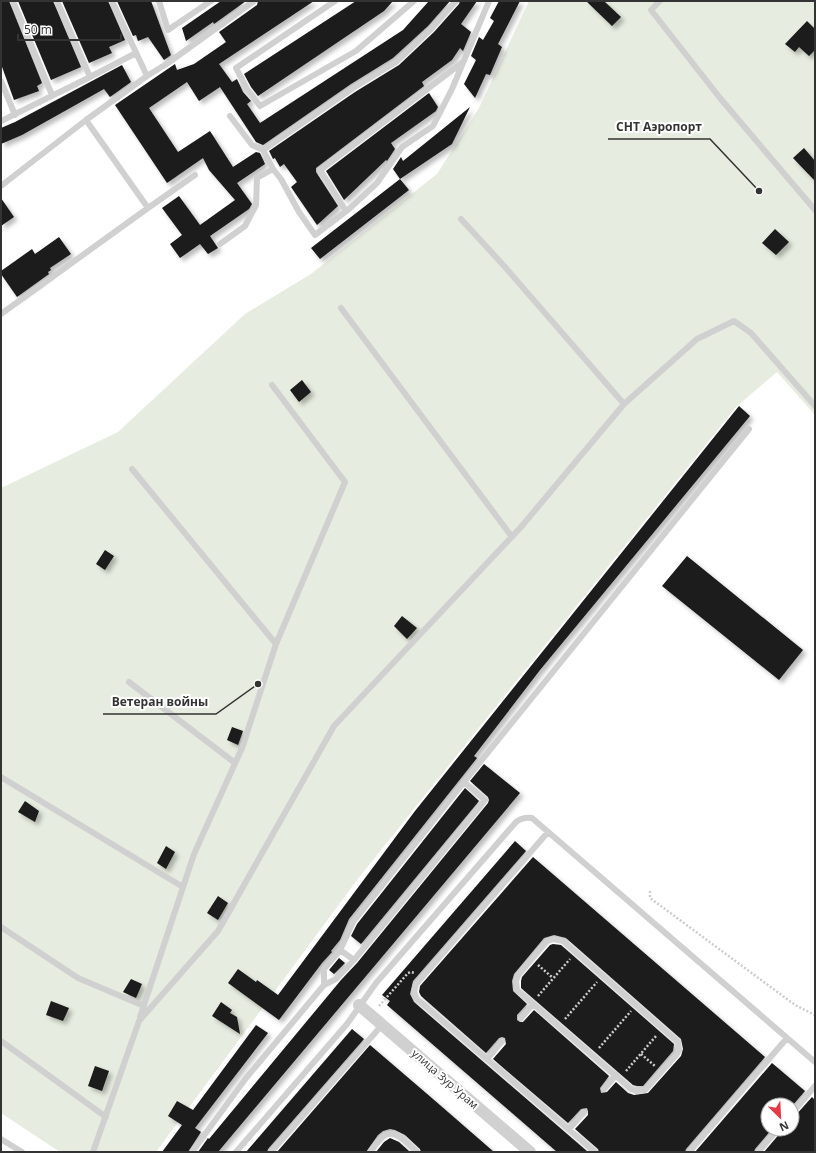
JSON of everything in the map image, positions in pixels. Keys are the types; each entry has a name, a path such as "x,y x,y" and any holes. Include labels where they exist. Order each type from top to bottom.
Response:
{"street":[{"name":"улица Зур Урам","path":"359,1005 530,1152"}],"lane":[{"path":"13,1 52,95"},
{"path":"57,1 90,77"},
{"path":"112,1 146,76"},
{"path":"159,1 168,30 211,1"},
{"path":"1,186 86,120 146,76 168,63 254,1"},
{"path":"335,1 236,68 247,89 260,106 356,51 414,1"},
{"path":"263,150 353,88 396,62 431,29 456,1"},
{"path":"230,116 252,145 263,150 299,212 315,235 346,211 377,183 402,147 434,126 465,61 489,1"},
{"path":"660,1 651,10 720,98 815,210"},
{"path":"1,120 15,115 136,53"},
{"path":"346,211 320,170 465,61"},
{"path":"1,81 15,115"},
{"path":"86,120 148,208"},
{"path":"220,244 245,226 256,205 257,178 273,169"},
{"path":"1,314 194,175"},
{"path":"461,219 505,267 624,404"},
{"path":"341,308 512,537"},
{"path":"139,1021 218,931 334,726 512,537 624,404 697,339 734,321 751,333 815,406"},
{"path":"93,1152 139,1021 194,854 242,748 276,644 345,482 272,385"},
{"path":"324,985 324,969 340,950 353,922 749,429"},
{"path":"132,469 276,644"},
{"path":"129,682 235,763"},
{"path":"1,777 183,887"},
{"path":"192,1152 246,1078 324,985 336,979 354,960 485,800 464,782"},
{"path":"236,1152 347,1024 359,1005 382,977 519,819 526,817 532,818 815,1062"},
{"path":"548,832 416,984 414,988 415,995 417,999 595,1152"},
{"path":"1,927 78,978 144,1006"},
{"path":"553,939 563,941 575,952 678,1042 679,1050 677,1054 648,1087 640,1091 631,1089 532,1004 519,992 516,987 518,975 547,942 553,939"},
{"path":"340,950 354,960"},
{"path":"522,1018 532,1004"},
{"path":"271,1152 382,1025"},
{"path":"689,1152 787,1038"},
{"path":"1,1040 106,1117"},
{"path":"487,1058 502,1041"},
{"path":"604,1089 617,1077"},
{"path":"800,1104 815,1086"},
{"path":"569,1129 584,1112"},
{"path":"370,1152 383,1137 387,1134 393,1134 398,1136 417,1152"},
{"path":"758,1152 771,1137"},
{"path":"1,1139 22,1152"}],"path":[{"path":"650,891 650,898 798,1007 815,1015"},
{"path":"532,1004 575,952"},
{"path":"531,960 553,978"},
{"path":"386,998 405,976"},
{"path":"559,1026 602,976"},
{"path":"592,1055 636,1005"},
{"path":"617,1077 641,1054 663,1028"},
{"path":"641,1054 662,1072"}],"shaded area":[{"path":"529,1 815,1 815,415 777,372 736,407 357,880 156,1152 60,1152 1,1113 1,488 118,432 245,314 311,274 437,174 479,108"}],"building":[{"path":"1,1 9,1 42,83 37,86 39,91 14,100 1,64"},
{"path":"18,1 53,1 81,67 51,80"},
{"path":"62,1 108,1 125,40 109,47 112,53 89,63"},
{"path":"117,1 151,1 171,55 164,60 148,37 138,41 136,35 133,36"},
{"path":"221,1 246,1 214,24 213,22 186,41 182,28"},
{"path":"258,1 314,1 219,64 232,82 237,79 243,92 251,101 247,104 260,123 403,30 429,1 450,1 428,26 393,58 351,84 263,145 256,142 220,87 199,101 187,82 149,108 178,152 210,131 233,167 256,152 260,153 265,164 237,183 252,204 249,209 210,236 218,248 208,254 200,244 180,258 170,244 182,235 162,208 179,196 200,225 235,200 209,170 203,158 167,183 115,105 175,64 177,70 194,64 226,42 219,32 257,5"},
{"path":"356,1 393,1 384,11 258,96 244,74"},
{"path":"460,1 477,1 461,24 471,32 463,51 460,48 452,60 422,82 424,86 316,168 316,172 338,206 317,225 291,187 297,182 284,164 280,167 275,158 273,159 269,151 355,92 399,65 434,32"},
{"path":"499,1 520,1 498,44 502,47 490,75 486,74 475,98 464,84 476,60 471,56 479,37 483,40 494,21 490,18"},
{"path":"586,1 604,1 621,17 612,26"},
{"path":"807,21 815,29 815,50 809,56 799,47 795,52 785,44"},
{"path":"122,65 131,82 110,97 104,89 22,135 1,144 1,128"},
{"path":"429,93 438,107 436,111 391,143 395,149 387,161 386,160 344,200 326,171"},
{"path":"470,107 452,144 400,179 393,169 401,157 403,161"},
{"path":"804,148 815,161 815,181 793,158"},
{"path":"400,179 409,190 320,259 311,248"},
{"path":"1,198 14,217 1,226"},
{"path":"775,229 789,242 776,255 762,243"},
{"path":"59,237 71,254 50,268 51,270 48,272 49,274 17,297 1,274 1,271 32,249 35,254"},
{"path":"302,380 311,392 299,402 290,390"},
{"path":"739,406 750,416 540,670 474,756 477,758 349,919 340,940 331,951 332,952 279,1020 228,983 238,969 278,995 415,811"},
{"path":"105,550 114,556 105,570 96,564"},
{"path":"687,556 803,650 779,680 662,586"},
{"path":"402,616 417,628 407,639 394,626"},
{"path":"232,727 243,731 238,745 227,740"},
{"path":"484,764 520,793 218,1152 198,1152 208,1138 209,1139 341,980 357,963 488,803 488,797 470,781"},
{"path":"465,788 479,801 361,944 351,936 357,924"},
{"path":"25,801 39,811 35,822 18,812"},
{"path":"515,841 526,851 413,981 410,994 414,1002 588,1152 557,1152 387,1005 390,1001 382,995"},
{"path":"166,846 175,852 166,869 157,863"},
{"path":"533,857 765,1057 685,1152 599,1152 598,1149 575,1129 588,1115 587,1108 581,1109 568,1123 493,1059 506,1044 505,1038 499,1038 486,1053 421,996 419,992 420,986","holes":["554,935 566,938 681,1039 683,1049 681,1056 648,1093 634,1095 628,1093 616,1082 607,1092 601,1093 600,1088 609,1076 534,1010 523,1022 517,1020 517,1015 527,1004 513,991 512,981 514,974 544,938"]},
{"path":"218,896 228,903 218,920 207,913"},
{"path":"550,945 561,945 674,1044 673,1051 643,1086 633,1085 521,988 522,977"},
{"path":"339,958 345,963 334,974 329,970"},
{"path":"131,979 142,984 136,998 123,992"},
{"path":"51,1001 69,1008 63,1021 46,1015"},
{"path":"221,1002 232,1010 230,1013 237,1017 240,1034 212,1016"},
{"path":"256,1025 268,1033 195,1128 201,1132 188,1152 162,1152 182,1125 168,1116 177,1101 193,1110"},
{"path":"352,1029 364,1039 267,1152 246,1152"},
{"path":"370,1045 494,1152 421,1152 420,1149 405,1135 390,1129 383,1131 378,1135 366,1152 277,1152"},
{"path":"772,1063 805,1091 800,1097 760,1097 760,1137 765,1137 754,1152 695,1152"},
{"path":"95,1066 109,1071 102,1091 88,1086"},
{"path":"812,1097 815,1100 815,1152 764,1152 777,1137 800,1137 800,1110"},
{"path":"390,1138 399,1142 410,1152 376,1152 384,1142"}],"place":[{"name":"СНТ Аэропорт","path":"759,191"},
{"name":"Ветеран войны","path":"258,684"}]}
